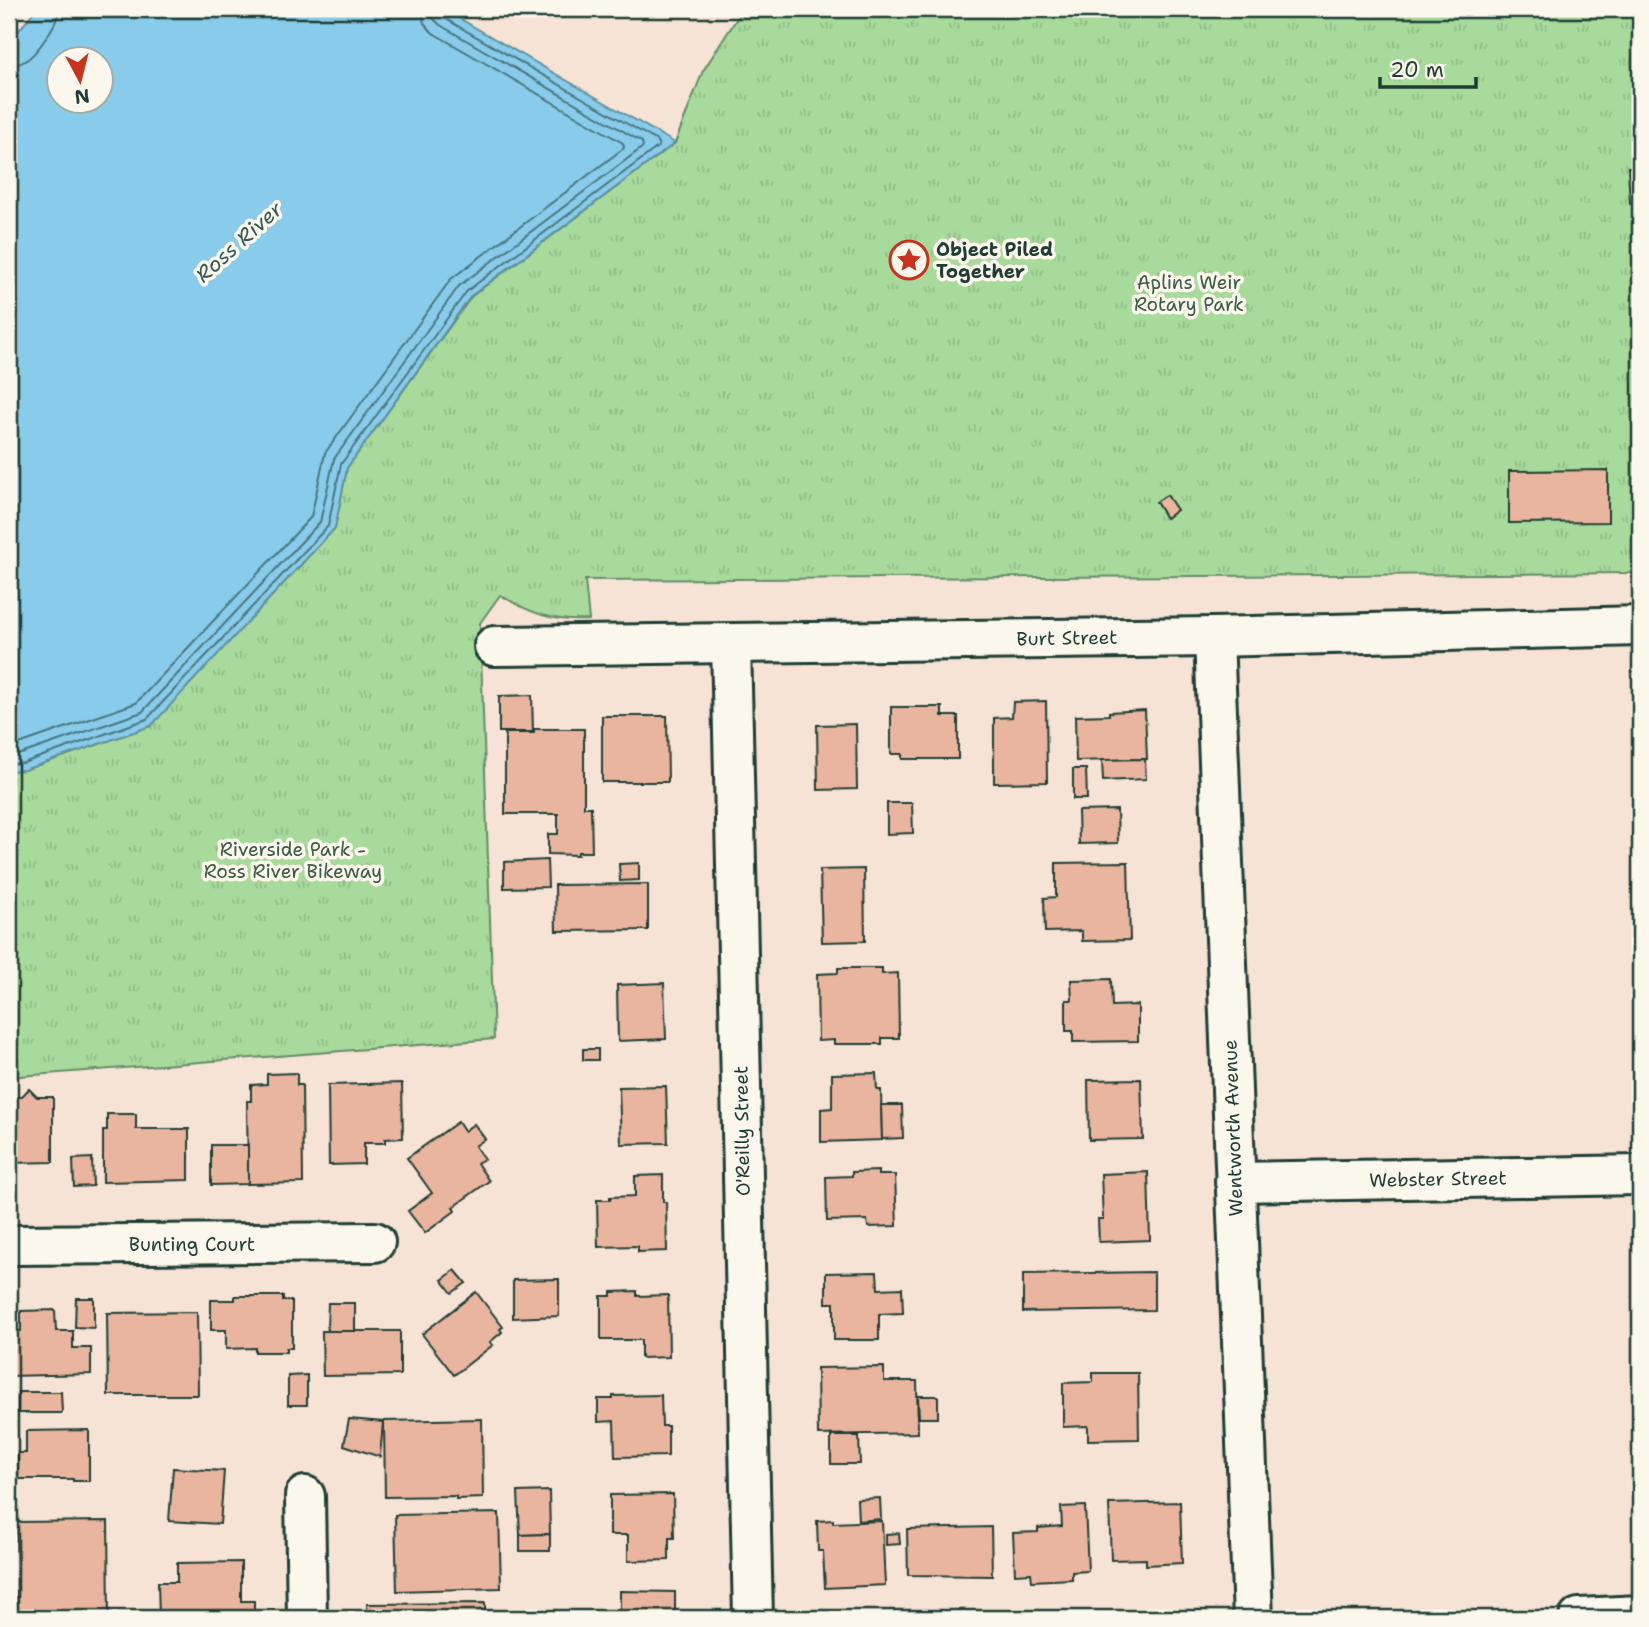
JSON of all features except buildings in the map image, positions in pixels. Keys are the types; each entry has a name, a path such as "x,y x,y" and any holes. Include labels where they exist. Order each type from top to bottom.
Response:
{"street":[{"name":"Burt Street","path":"494,646 1214,637 1640,626"},
{"name":"Wentworth Avenue","path":"1214,637 1253,1618"},
{"name":"O'Reilly Street","path":"731,643 753,1618"},
{"name":"Webster Street","path":"1235,1182 1640,1175"},
{"name":"Bunting Court","path":"9,1245 375,1242"},
{"path":"304,1496 307,1618"},
{"path":"1579,1618 1640,1615"}],"green space":[{"name":"Aplins Weir Rotary Park","path":"743,9 1640,9 1640,573 585,580 589,620 542,615 500,595 480,623 494,1039 9,1077 9,771 24,770 151,726 335,528 347,468 472,296 675,143 703,71"}],"water":[{"name":"Ross River","path":"36,9 443,9 675,143 471,296 347,468 335,528 151,726 24,770 9,771 9,43"}],"place":[{"name":"Object Piled Together","path":"909,260"}],"park label":[{"name":"Riverside Park - Ross River Bikeway","path":"293,860"}]}
